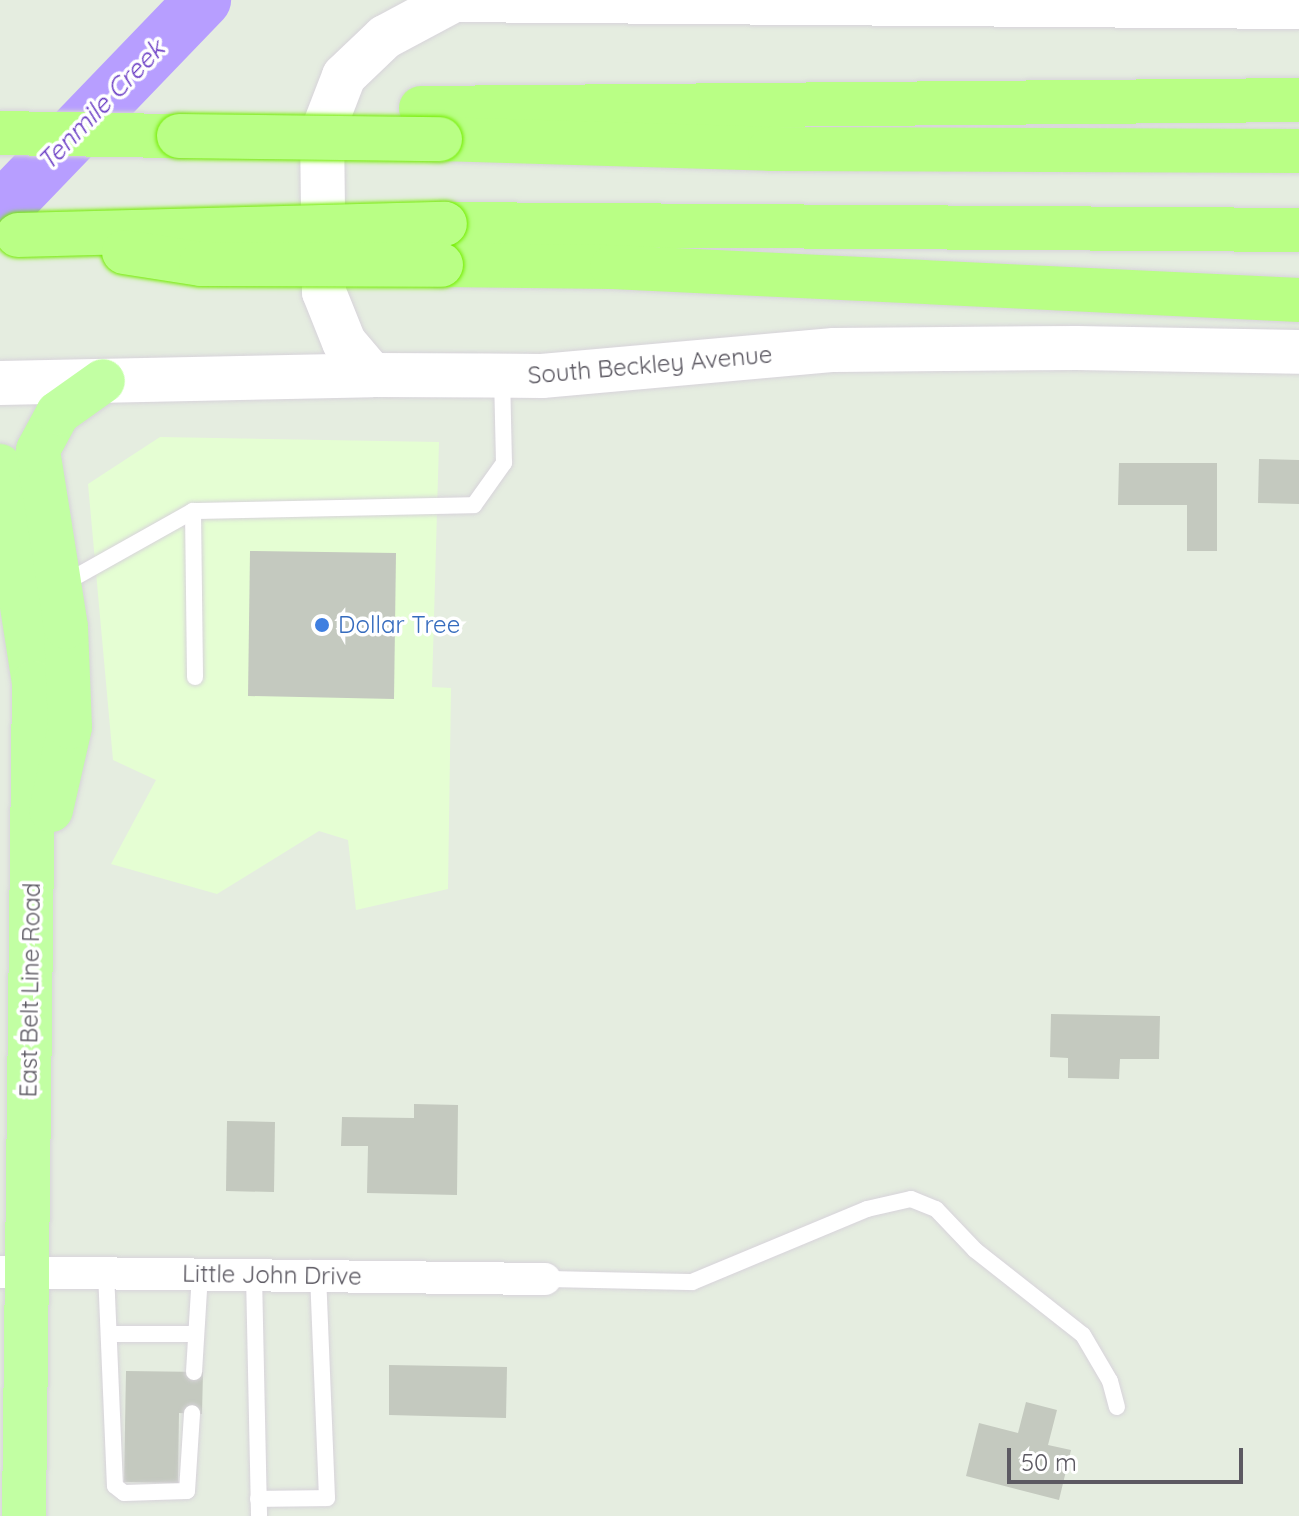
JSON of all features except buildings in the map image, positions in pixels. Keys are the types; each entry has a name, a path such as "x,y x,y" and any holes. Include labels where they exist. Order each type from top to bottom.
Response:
{"highway":[{"path":"0,133 179,136 431,124 1299,100"},
{"path":"431,124 770,149 1299,151"},
{"path":"9,234 201,264 443,244 1299,230"},
{"path":"443,244 612,267 1299,300"}],"main road":[{"path":"444,0 1299,7"},
{"path":"372,375 344,342 324,292 322,133 344,76 385,37 454,0"},
{"name":"South Beckley Avenue","path":"0,383 372,375 542,376 834,350 1077,348 1299,352"},
{"path":"32,894 70,727 66,627 38,450 58,413 103,381"},
{"name":"East Belt Line Road","path":"0,466 34,683 32,894 13,1272 24,1516"}],"street":[{"name":"Little John Drive","path":"13,1272 545,1279"}],"lane":[{"path":"60,585 193,511 474,505 504,463 502,376"},
{"path":"193,511 195,677"},
{"path":"545,1279 692,1282 867,1209 911,1199 936,1209 975,1250 1083,1335 1110,1381 1117,1407"},
{"path":"106,1272 115,1486 124,1493 187,1491 192,1413"},
{"path":"194,1372 200,1274"},
{"path":"254,1275 258,1507 327,1498 318,1276"},
{"path":"110,1334 196,1334"}],"shaded area":[{"path":"160,437 439,442 432,687 451,688 448,889 356,910 348,840 319,831 217,894 111,864 156,780 113,760 88,484"}],"waterway":[{"name":"Tenmile Creek","path":"0,211 203,0"}],"place":[{"name":"Dollar Tree","path":"322,625"}]}
